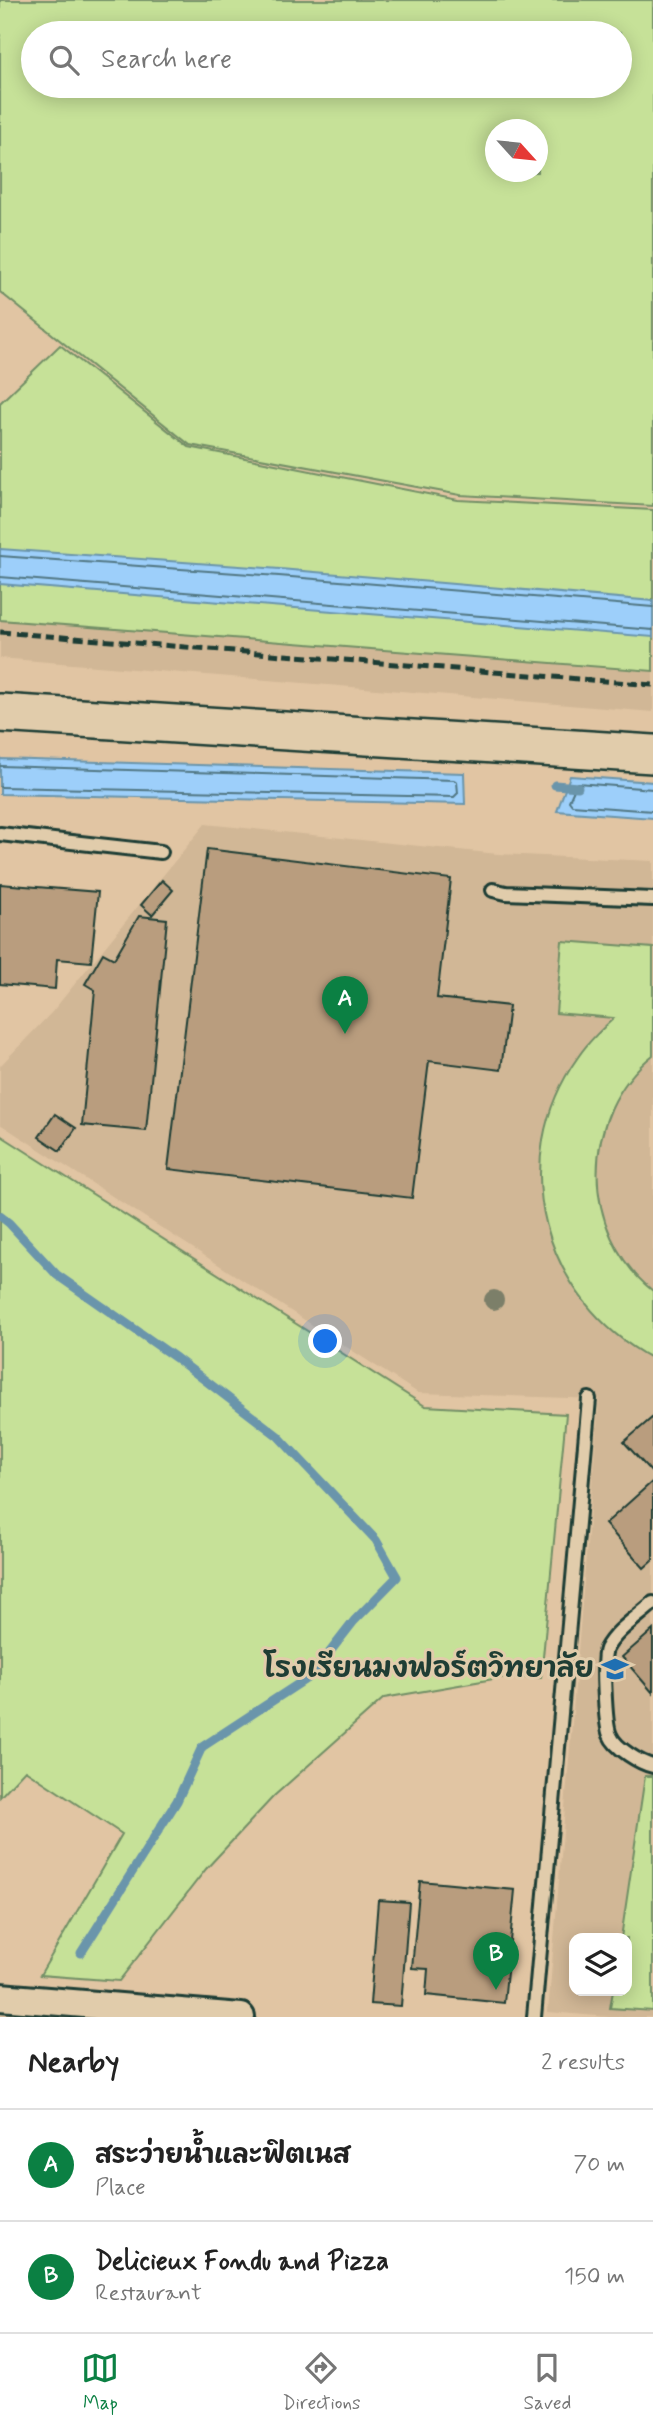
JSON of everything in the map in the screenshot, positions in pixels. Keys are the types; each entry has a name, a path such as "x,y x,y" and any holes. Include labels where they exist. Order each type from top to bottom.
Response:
{"main road":[{"path":"0,713 653,754"}],"street":[{"path":"0,1997 242,2017"}],"lane":[{"path":"0,834 161,852"},
{"path":"493,890 506,893 653,899"},
{"path":"534,2017 589,1399"},
{"path":"653,1603 614,1637 604,1651 605,1705 610,1737 639,1762 653,1766"}],"shaded area":[{"path":"0,604 653,657 653,712 0,658"},
{"name":"โรงเรียนมงฟอร์ตวิทยาลัย","path":"205,824 498,854 653,861 653,2017 548,2012 599,1399 418,1393 0,1124 0,1066 52,1012"}],"green space":[{"path":"0,0 653,0 653,506 460,495 190,445 0,292"},
{"path":"60,345 189,447 458,500 653,510 653,671 0,620 0,403"},
{"path":"562,941 653,948 653,1055 629,1080 611,1108 601,1140 597,1173 601,1206 611,1238 629,1266 653,1291 653,1359 615,1333 584,1302 561,1265 546,1225 540,1183 543,1140 555,1097 578,1057 614,1018 556,1013"},
{"path":"0,1135 425,1406 566,1414 541,1678 505,1677 384,1698 274,1796 206,1869 119,1981 40,1975 122,1834 25,1770 0,1797"},
{"path":"645,1776 653,1776 653,2011 610,2008 612,1996 632,1996 632,1933 622,1933"}],"water":[{"path":"0,549 280,569 653,601 653,637 0,584"},
{"path":"0,759 464,773 465,804 0,794"},
{"path":"570,776 653,782 653,818 557,811"}],"building":[{"path":"207,849 451,879 437,998 509,1006 501,1070 429,1061 412,1198 168,1169"},
{"path":"162,880 173,890 152,915 141,905"},
{"path":"0,884 98,892 91,962 57,959 55,989 0,984"},
{"path":"139,916 167,919 146,1131 82,1125 95,990 85,984 103,953 114,959"},
{"path":"55,1114 76,1128 60,1151 39,1137"},
{"path":"653,1417 653,1474 624,1442"},
{"path":"653,1481 653,1560 644,1568 605,1524"},
{"path":"653,1630 653,1693 622,1657"},
{"path":"420,1881 515,1890 504,2003 426,1995 428,1969 412,1968"},
{"path":"378,1900 409,1902 401,2006 370,2004"}],"waterway":[{"path":"555,785 578,787"},
{"path":"0,1216 57,1275 176,1358 278,1436 376,1540 397,1577 354,1621 312,1675 202,1747 177,1801 81,1953"}],"railway":[{"path":"0,632 653,685"}],"place":[{"name":"สระว่ายน้ำและฟิตเนส","path":"345,1034"},
{"name":"โรงเรียนมงฟอร์ตวิทยาลัย","path":"615,1669"},
{"name":"Delicieux Fondu and Pizza","path":"496,1990"}]}
